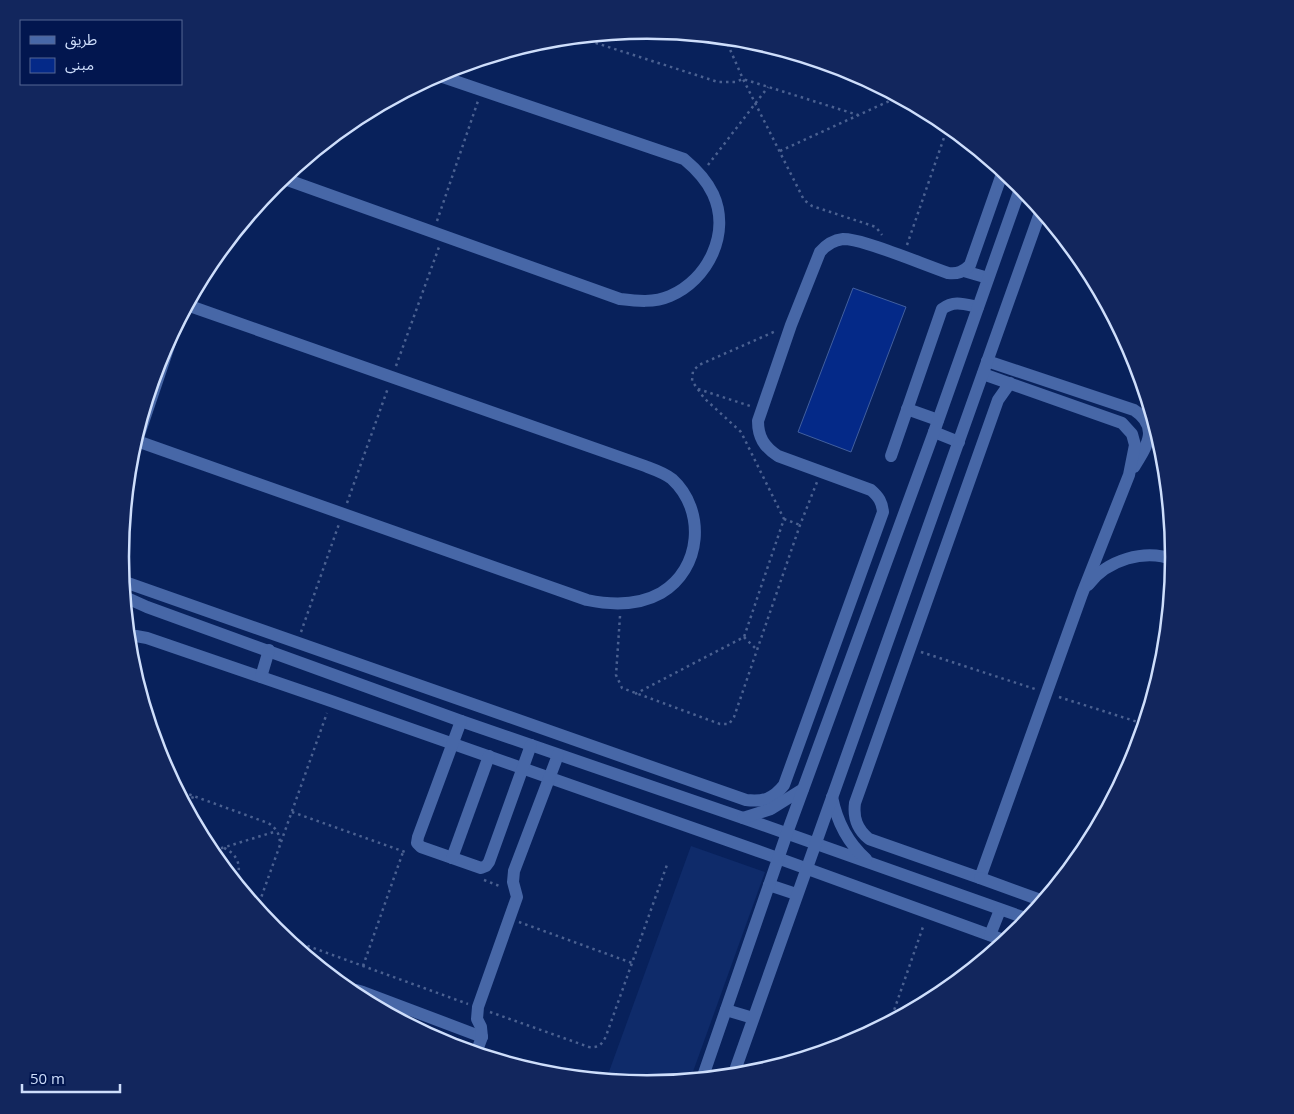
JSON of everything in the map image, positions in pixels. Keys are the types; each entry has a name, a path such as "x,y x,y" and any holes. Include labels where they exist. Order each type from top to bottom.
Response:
{"street":[{"path":"291,181 620,299 645,302 669,296 690,284 707,266 717,243 719,219 714,195 701,174 684,158 448,79"},
{"path":"130,584 746,800 758,801 768,799 777,794 784,786 883,512 882,502 871,490 778,456 762,442 758,432 758,421 791,325 815,262 824,246 842,239 854,240 898,254 948,273 956,274 964,271 970,265 1000,178"},
{"path":"704,1072 778,858 936,426 1018,196"},
{"path":"736,1067 796,894 1039,217"},
{"path":"964,271 988,278"},
{"path":"891,456 942,309 948,304 957,302 978,307"},
{"path":"142,443 587,600 620,604 643,600 661,593 676,581 688,565 694,547 696,528 692,509 684,492 671,477 392,376 193,307"},
{"path":"987,361 1134,410 1139,414 1147,424 1149,437 1145,450 1129,475"},
{"path":"980,878 1082,594 1129,475 1134,451 1134,440 1130,430 1122,423 983,374"},
{"path":"1010,383 998,400 855,803 855,819 863,834 869,839 1037,899"},
{"path":"907,409 959,442"},
{"path":"1082,594 1098,575 1120,561 1136,557 1153,556 1165,558"},
{"path":"131,600 461,721 1020,916"},
{"path":"135,636 147,638 550,777 998,938"},
{"path":"261,677 269,650"},
{"path":"461,721 419,832 418,843 421,847 481,868 486,866 491,857 531,745"},
{"path":"478,1047 482,1037 481,1027 477,1019 478,1007 517,897 513,882 514,871 558,755"},
{"path":"452,858 489,756"},
{"path":"742,818 771,809 804,789"},
{"path":"832,797 844,833 851,844 870,863"},
{"path":"769,885 796,894"},
{"path":"990,935 1000,910"},
{"path":"369,994 482,1037"},
{"path":"726,1010 753,1018"}],"path":[{"path":"592,42 718,82 735,82 743,79 858,115"},
{"path":"728,45 743,79 804,200 812,206 876,227 898,254 945,133"},
{"path":"701,174 768,87"},
{"path":"297,643 392,376 482,90"},
{"path":"780,151 890,100"},
{"path":"791,325 699,364 693,372 692,381 704,398 741,432 784,519 800,525"},
{"path":"697,389 762,410"},
{"path":"620,604 616,675 622,688 720,724 729,724 734,717 800,525 821,471"},
{"path":"636,694 744,637 784,519"},
{"path":"744,637 757,650"},
{"path":"910,648 1139,722"},
{"path":"260,902 331,701"},
{"path":"186,793 268,823 277,831 280,845"},
{"path":"191,802 193,796"},
{"path":"292,812 412,854"},
{"path":"218,848 277,831"},
{"path":"222,848 229,850 235,855 239,869 237,874"},
{"path":"363,966 403,851"},
{"path":"302,944 595,1048 600,1045 606,1036 668,862"},
{"path":"481,879 516,892"},
{"path":"893,1013 928,914"},
{"path":"509,918 632,964"}],"shaded area":[{"path":"691,846 765,872 693,1073 647,1075 608,1074"}],"building":[{"path":"853,288 906,307 851,452 798,432"}]}
